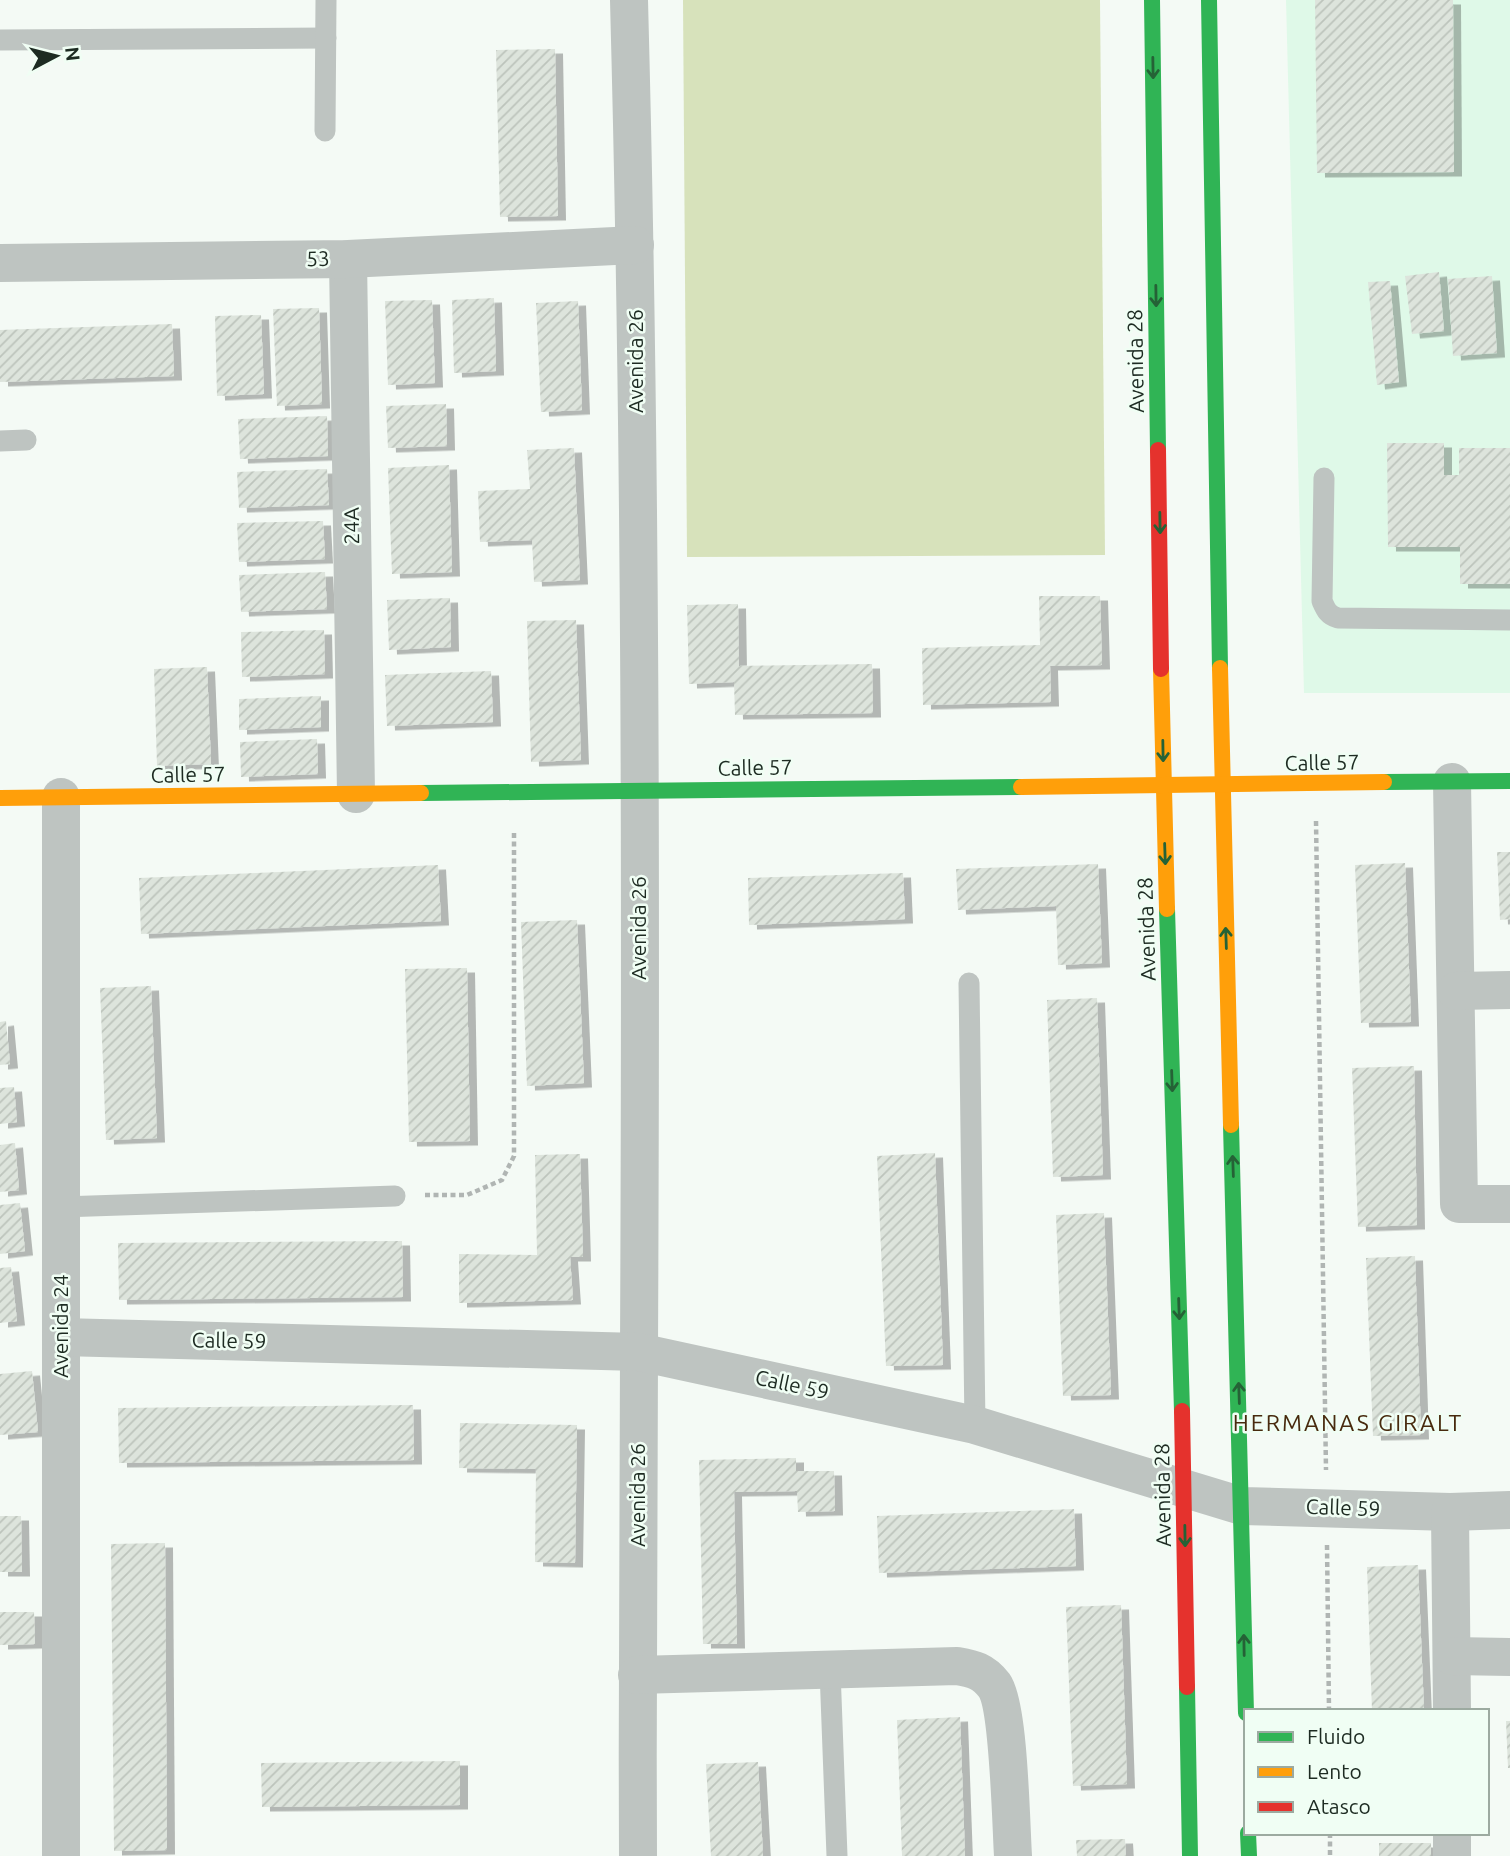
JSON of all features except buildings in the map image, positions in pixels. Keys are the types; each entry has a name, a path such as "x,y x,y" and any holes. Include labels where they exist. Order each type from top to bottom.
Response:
{"main road":[{"name":"Avenida 28","path":"1152,0 1163,786 1184,1488 1190,1856"},
{"path":"1209,0 1222,786 1246,1709"},
{"name":"Calle 57","path":"0,798 1510,782"},
{"path":"1248,1835 1249,1856"}],"street":[{"name":"Avenida 26","path":"629,0 635,244 639,790 638,1856"},
{"name":"53","path":"0,263 348,259 635,244"},
{"name":"24A","path":"348,259 356,794"},
{"path":"1452,782 1459,1204 1510,1204"},
{"name":"Avenida 24","path":"61,797 61,1856"},
{"path":"1456,990 1510,990"},
{"name":"Calle 59","path":"61,1337 639,1352 975,1425 1242,1506 1510,1510"},
{"path":"1450,1511 1452,1709"},
{"path":"1452,1656 1510,1657"},
{"path":"637,1675 957,1666 979,1671 996,1687 1004,1716 1013,1856"},
{"path":"1452,1835 1452,1856"}],"lane":[{"path":"325,131 326,0"},
{"path":"0,40 326,38"},
{"path":"0,440 26,440"},
{"path":"1324,478 1322,601 1331,616 1510,620"},
{"path":"969,983 975,1425"},
{"path":"61,1207 395,1196"},
{"path":"830,1671 836,1856"}],"path":[{"path":"1315,785 1329,1709"},
{"path":"395,1196 467,1195 502,1180 514,1156 513,792"},
{"path":"1330,1835 1330,1856"}],"shaded area":[{"path":"683,0 1100,0 1105,555 687,557"},
{"path":"1286,0 1510,0 1510,693 1304,693"}],"traffic: fast":[{"path":"1152,0 1158,450"},
{"path":"1209,0 1220,668"},
{"path":"1384,782 1510,781"},
{"path":"421,793 1021,787"},
{"path":"1167,909 1182,1411"},
{"path":"1231,1125 1246,1709"},
{"path":"1187,1687 1190,1856"},
{"path":"1248,1835 1249,1856"}],"traffic: slow":[{"path":"1220,668 1231,1125"},
{"path":"1161,669 1167,909"},
{"path":"1021,787 1384,782"},
{"path":"0,798 421,793"}],"traffic: jam":[{"path":"1158,450 1161,669"},
{"path":"1182,1411 1187,1687"}],"district":[{"name":"HERMANAS GIRALT","path":"1348,1423"}]}
